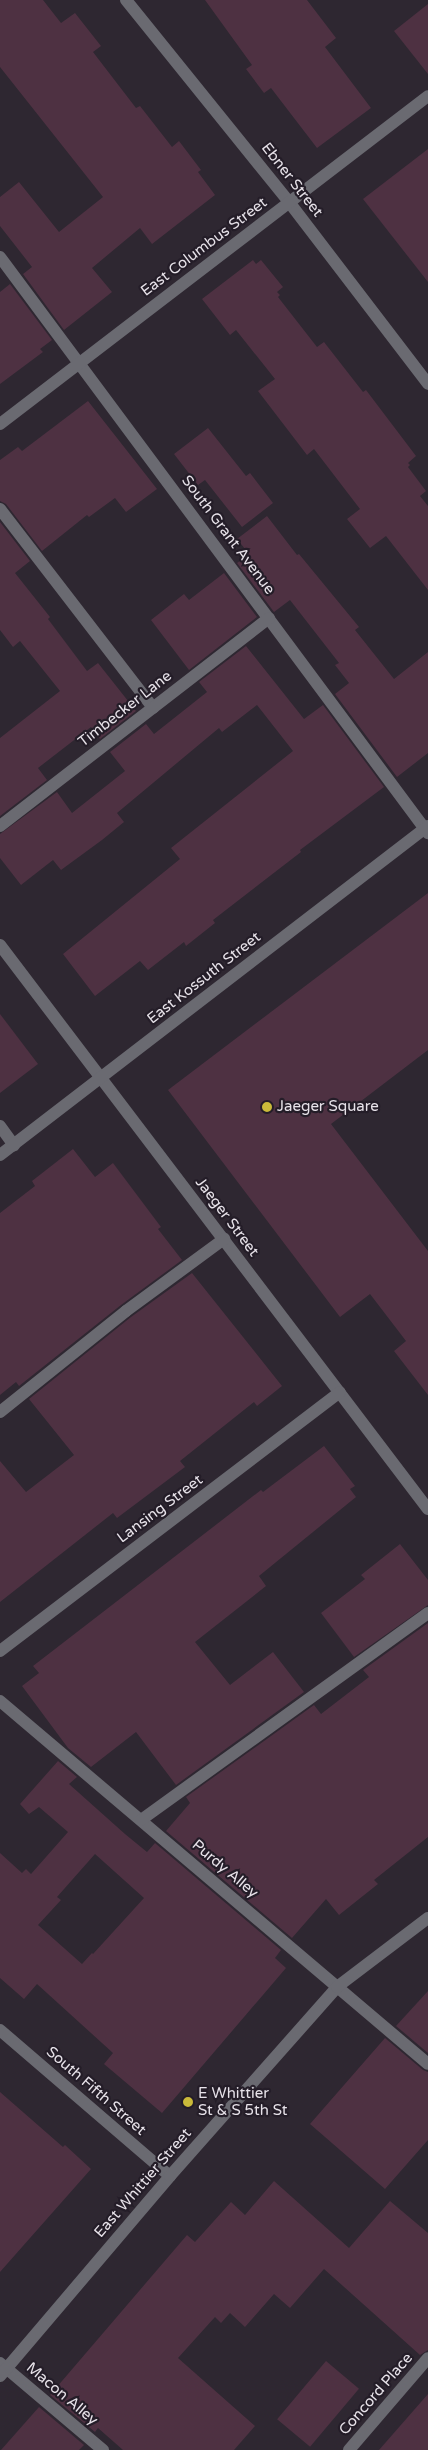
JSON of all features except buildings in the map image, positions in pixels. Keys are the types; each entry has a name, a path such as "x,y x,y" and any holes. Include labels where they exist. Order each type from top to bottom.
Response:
{"street":[{"name":"Ebner Street","path":"126,0 289,202 428,384"},
{"name":"East Columbus Street","path":"0,424 428,96"},
{"name":"South Grant Avenue","path":"0,256 427,829"},
{"path":"0,509 153,708"},
{"name":"Timbecker Lane","path":"0,826 269,618"},
{"name":"East Kossuth Street","path":"0,1156 427,829"},
{"name":"Jaeger Street","path":"0,945 428,1509"},
{"path":"0,1126 14,1145"},
{"path":"0,1412 126,1311 224,1239"},
{"name":"Lansing Street","path":"0,1651 340,1392"},
{"path":"141,1820 428,1613"},
{"name":"Purdy Alley","path":"0,1701 428,2064"},
{"name":"East Whittier Street","path":"2,2369 337,1987 428,1918"},
{"name":"South Fifth Street","path":"0,2030 170,2176"},
{"name":"Concord Place","path":"349,2450 428,2358"},
{"name":"Macon Alley","path":"2,2369 103,2450"}],"place":[{"name":"Jaeger Square","path":"267,1107"},
{"name":"E Whittier St & S 5th St","path":"188,2102"}]}
